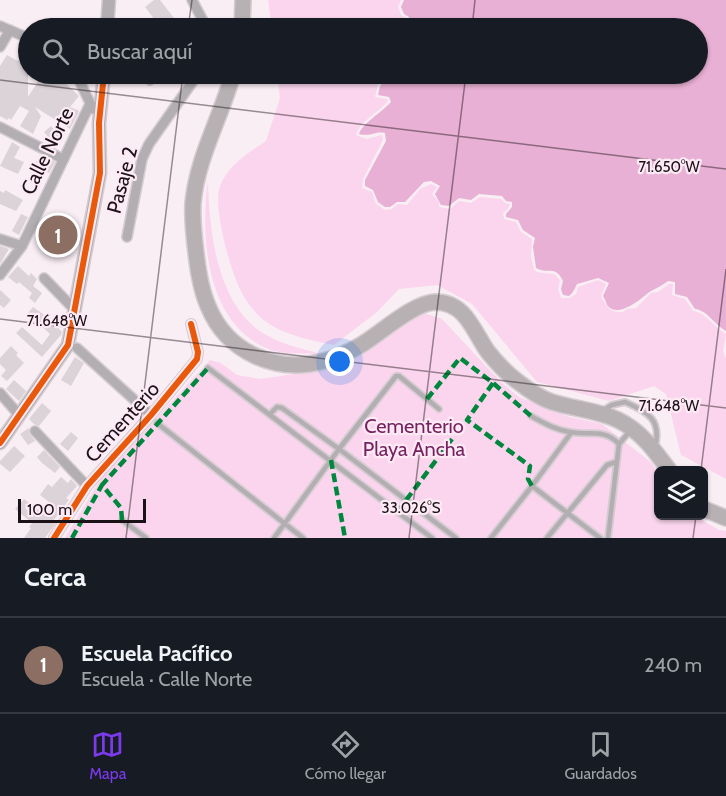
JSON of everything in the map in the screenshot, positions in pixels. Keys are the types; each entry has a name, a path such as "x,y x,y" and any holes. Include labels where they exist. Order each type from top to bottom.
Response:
{"main road":[{"path":"242,18 243,0"},
{"path":"229,84 200,167 193,203 194,238 203,292 223,332 252,356 262,360 290,365 312,363 334,358 360,346 417,307 429,303 442,303 464,314 497,363 522,385 551,402 599,413 618,420 655,449 666,466"},
{"path":"708,511 726,518"}],"street":[{"path":"108,18 109,0"},
{"path":"192,0 202,18"},
{"path":"0,26 18,34"},
{"path":"0,47 10,30"},
{"path":"81,84 99,123"},
{"path":"0,443 65,352 100,173 99,123 103,84"},
{"name":"Pasaje 2","path":"127,237 142,159 149,144 191,84"},
{"name":"Calle Norte","path":"0,275 22,246 90,104"},
{"path":"0,127 63,159"},
{"path":"0,239 22,246"},
{"path":"44,278 75,310"},
{"name":"Cementerio","path":"54,538 87,486 154,419 197,359 198,352 191,324"},
{"path":"77,348 154,419"},
{"path":"0,393 19,415"},
{"path":"35,431 87,486"}],"lane":[{"path":"208,368 432,538"},
{"path":"273,538 396,376 399,376 439,409"},
{"path":"599,413 612,405 626,402 639,409 653,419 658,428 655,449"},
{"path":"270,414 280,407 456,538"},
{"path":"531,417 553,428 571,433 606,434 619,444"},
{"path":"154,419 303,538"},
{"path":"608,538 619,444 632,429"},
{"path":"491,538 571,433"},
{"path":"547,538 607,465 616,462"},
{"path":"532,486 600,538"},
{"path":"122,520 146,538"}],"green space":[{"path":"268,0 401,0 398,7 401,15 406,18 271,18"},
{"path":"278,84 378,84 375,97 388,101 365,121 356,135 367,139 382,135 383,140 363,179 362,188 372,192 376,204 385,210 392,209 398,204 407,205 420,189 431,184 437,187 432,194 439,202 439,207 450,209 459,201 471,203 480,197 501,199 510,204 503,213 504,219 516,222 521,232 532,239 531,257 534,270 557,277 560,281 558,289 561,298 570,298 576,294 578,287 598,280 606,284 601,296 607,306 612,310 623,312 636,308 651,293 673,284 672,295 685,299 693,311 702,314 726,334 723,351 726,359 726,479 708,469 708,466 702,466 681,455 666,394 654,386 609,401 537,382 472,304 437,285 399,289 377,312 334,345 290,334 262,318 244,297 233,272 221,227 218,200 219,190 226,174 266,141 280,98"},
{"path":"208,180 213,240 224,281 232,299 243,315 264,334 321,354 271,350 249,338 233,321 220,301 207,253 205,227"},
{"name":"Cementerio Playa Ancha","path":"418,311 442,319 501,382 519,397 566,416 602,424 652,463 654,466 654,520 702,520 719,530 726,531 726,538 65,538 101,478 210,360 221,363 237,375 260,379 307,372 356,356"}],"shaded area":[{"path":"404,0 726,0 726,331 703,312 695,309 687,297 675,294 675,282 668,281 634,304 616,310 607,305 603,296 609,283 598,278 577,284 569,296 563,295 561,289 563,281 557,273 536,268 533,247 535,238 523,230 518,220 506,217 512,207 512,202 506,201 502,196 479,194 471,200 459,198 449,206 441,205 435,194 440,186 431,181 424,182 405,202 397,202 390,207 385,207 378,202 373,190 365,186 365,180 386,141 385,133 359,134 364,126 391,102 389,97 378,95 382,84 708,84 708,18 409,18 401,7"}],"building":[{"path":"154,0 160,0 174,18 153,18 145,7"},
{"path":"7,55 18,61 18,84 28,84 28,97 36,84 66,84 79,96 70,107 79,111 70,129 35,107 41,116 33,134 20,126 29,111 20,106 11,120 0,116 0,66"},
{"path":"51,126 61,137 54,144 44,132"},
{"path":"12,142 20,147 14,158 24,162 18,174 0,166"},
{"path":"40,155 55,162 49,173 34,166"},
{"path":"5,190 23,200 16,211 0,204 0,191 4,193"},
{"path":"21,214 28,217 19,235 12,231"},
{"path":"0,246 9,249 0,264"},
{"path":"18,266 29,276 31,273 37,279 33,286 42,293 35,303 29,298 32,293 19,282 17,284 8,277"},
{"path":"0,290 11,300 4,308 0,305"},
{"path":"33,307 50,319 62,332 42,357 16,333 22,327 42,345 50,334 28,313"},
{"path":"11,346 24,363 7,381 1,376 6,370 0,364 0,358"},
{"path":"75,357 84,363 71,386 61,380"},
{"path":"14,380 26,391 19,401 6,389"},
{"path":"42,403 51,411 39,426 29,419"},
{"path":"29,428 29,433 35,441 28,445 20,434"},
{"path":"71,432 78,438 68,451 60,444"},
{"path":"14,446 25,456 10,472 0,464 0,461"},
{"path":"44,450 60,467 55,473 37,457"},
{"path":"61,477 68,483 71,479 77,486 66,498 69,500 53,521 56,523 45,538 24,538 32,523 15,509 24,499 46,516 53,505 40,495 48,484 52,487"}],"marked path":[{"path":"427,399 460,358 531,416"},
{"path":"122,520 121,508 102,485 208,368"},
{"path":"493,383 467,420 530,466 528,479 532,486"},
{"path":"398,511 452,439"},
{"path":"331,460 345,538"},
{"path":"72,538 102,485"}],"cycle path":[{"path":"0,443 68,345 100,173 99,123 103,84"},
{"path":"54,538 87,486 151,415 197,359 198,352 191,324"}],"place":[{"name":"Escuela Pacífico","path":"58,235"}]}
